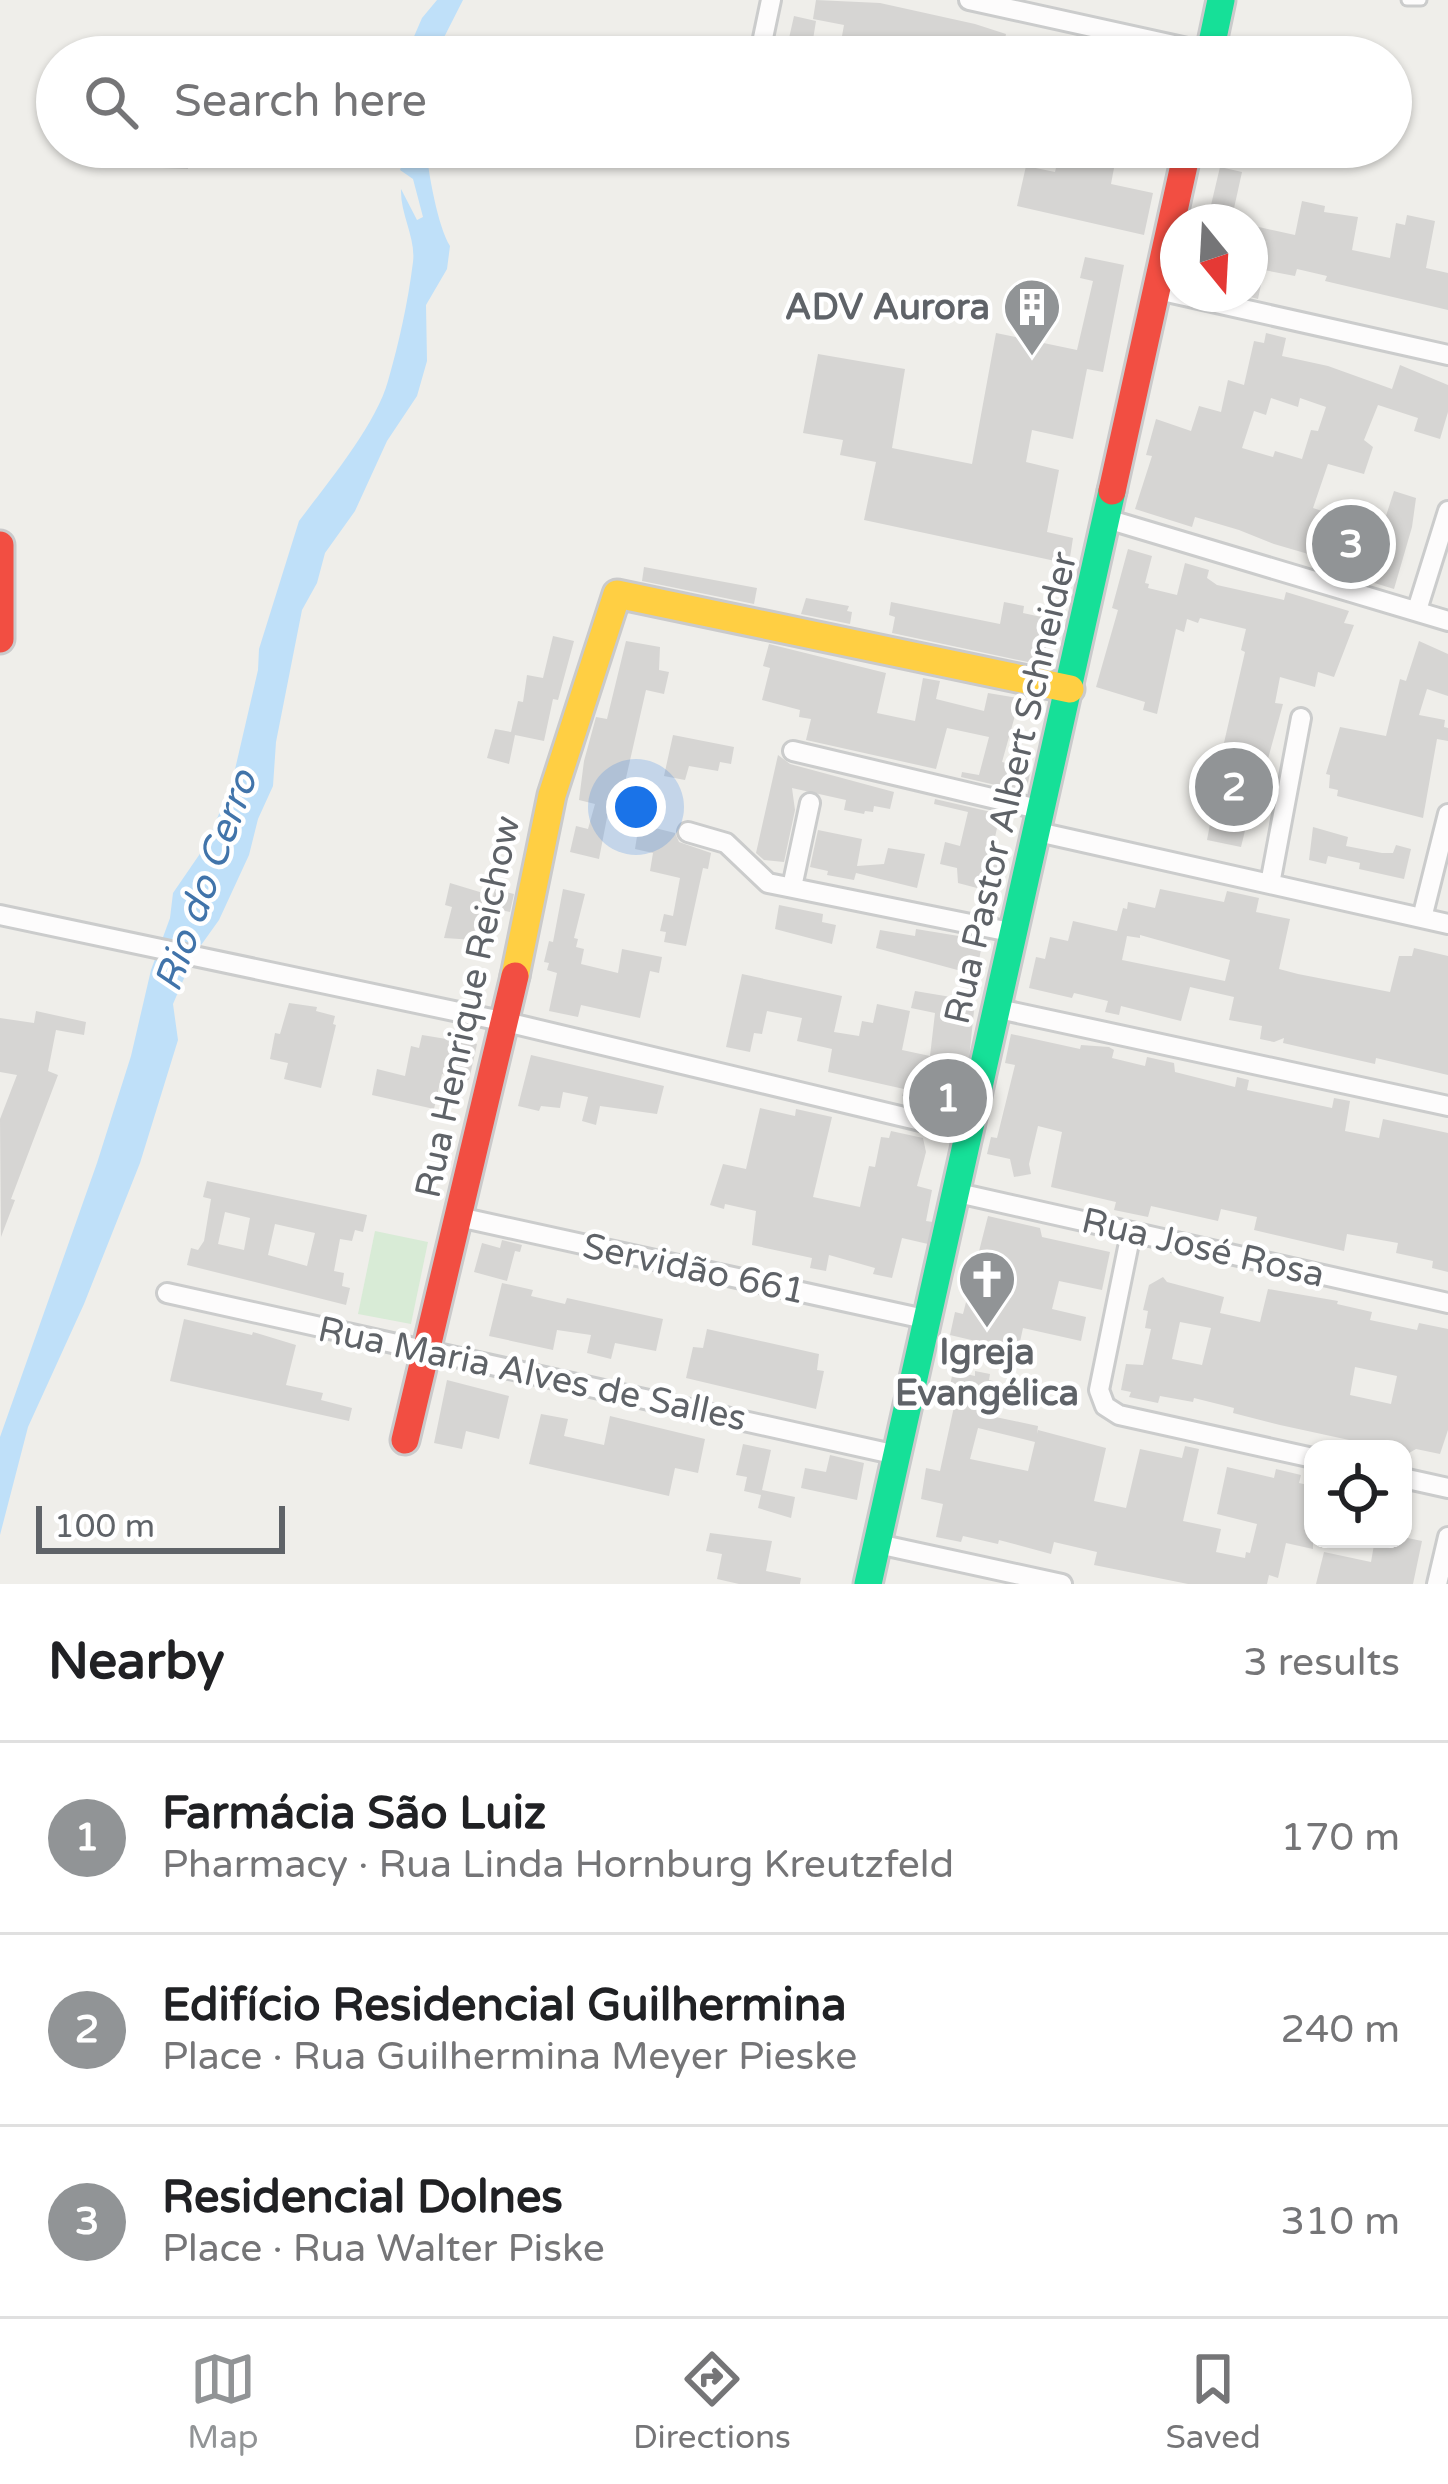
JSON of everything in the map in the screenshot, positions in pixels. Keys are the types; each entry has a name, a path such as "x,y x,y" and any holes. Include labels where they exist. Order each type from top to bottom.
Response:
{"main road":[{"path":"1213,36 1221,0"},
{"name":"Rua Pastor Albert Schneider","path":"868,1584 1184,168"},
{"path":"0,545 0,638"},
{"name":"Rua Henrique Reichow","path":"405,1439 506,1022 552,795 617,594 1070,689"}],"street":[{"path":"763,36 771,0"},
{"path":"969,0 1126,36"},
{"path":"1158,290 1448,355"},
{"path":"1418,610 1448,511"},
{"path":"1107,519 1448,621"},
{"path":"1270,884 1300,718"},
{"path":"793,751 1270,884 1448,923"},
{"path":"792,887 810,803"},
{"path":"1423,918 1448,814"},
{"path":"688,832 726,843 768,883 1015,933"},
{"path":"0,915 506,1022 971,1133"},
{"path":"999,1009 1448,1106"},
{"name":"Rua José Rosa","path":"958,1193 1448,1303"},
{"name":"Servidão 661","path":"459,1216 930,1315"},
{"path":"582,1231 930,1315"},
{"path":"1131,1233 1099,1390 1105,1406 1119,1415 1304,1456"},
{"name":"Rua Maria Alves de Salles","path":"167,1294 897,1455"},
{"path":"1412,1480 1448,1488"},
{"path":"1438,1584 1448,1537"},
{"path":"878,1544 1062,1584"}],"lane":[{"path":"1406,0 1421,0"}],"green space":[{"path":"375,1231 428,1242 411,1324 358,1314"}],"water":[{"path":"437,0 463,0 445,36 414,36"},
{"name":"Rio do Cerro","path":"429,168 450,246 447,269 426,305 427,361 417,396 387,441 355,511 325,553 317,583 302,610 276,742 273,786 249,855 173,1004 178,1040 140,1163 28,1427 0,1535 0,1437 97,1163 170,918 173,893 208,842 233,778 259,649 299,521 362,435 388,381 413,262 401,189 417,220 423,217 413,179 400,170"}],"building":[{"path":"816,0 880,3 1006,34 842,36 844,25 813,19"},
{"path":"794,16 816,21 814,36 789,36"},
{"path":"1026,168 1055,172 1056,168 1114,168 1111,184 1153,193 1144,235 1017,206"},
{"path":"1220,168 1242,172 1235,204 1211,204"},
{"path":"1302,201 1325,206 1324,212 1358,217 1352,250 1390,258 1396,223 1405,225 1407,215 1435,221 1426,268 1448,273 1448,310 1325,281 1327,276 1297,269 1295,276 1268,271 1268,229 1295,235"},
{"path":"1085,257 1124,265 1103,372 1087,369 1073,439 1032,430 1026,462 1059,470 1047,532 1073,538 1069,564 864,520 876,462 840,455 843,440 803,433 818,354 905,369 892,448 972,464 996,333 1077,350 1093,281 1080,278"},
{"path":"1266,333 1286,338 1282,356 1328,366 1392,389 1400,365 1448,385 1448,412 1440,439 1414,431 1418,418 1378,405 1364,440 1373,447 1364,474 1328,464 1313,508 1352,521 1355,512 1385,519 1394,491 1416,498 1394,589 1368,581 1370,572 1239,530 1195,517 1192,527 1135,509 1152,456 1146,455 1156,419 1191,431 1199,406 1221,412 1228,380 1244,385 1254,341 1264,343","holes":["1271,398 1298,407 1300,398 1326,407 1318,431 1311,430 1302,459 1242,448 1254,411 1266,415"]},
{"path":"1128,549 1152,556 1148,588 1177,595 1185,563 1209,570 1207,578 1217,585 1284,600 1286,592 1349,611 1344,623 1354,625 1334,677 1318,672 1315,687 1280,677 1275,703 1283,704 1257,799 1272,802 1269,814 1250,810 1241,847 1207,840 1211,819 1207,818 1223,761 1246,629 1200,618 1198,623 1187,619 1184,632 1176,629 1157,714 1143,710 1145,702 1096,687 1118,610 1112,608"},
{"path":"644,567 757,588 754,604 642,581"},
{"path":"806,598 849,606 850,624 801,614"},
{"path":"891,602 1000,624 1004,602 1024,606 1023,613 1060,621 1054,644 1047,643 1042,665 892,633"},
{"path":"553,636 574,641 544,741 515,735 509,764 487,758 495,729 511,732 527,675 543,678"},
{"path":"626,641 660,647 659,670 669,672 664,694 646,690 621,800 611,797 599,859 570,852 576,826 588,829 595,804 579,800 584,761 596,717 607,719"},
{"path":"1419,641 1448,654 1448,696 1427,689 1419,715 1445,720 1448,728 1448,741 1437,739 1423,818 1337,796 1326,774 1340,727 1386,736 1400,679 1406,681"},
{"path":"769,644 886,673 877,713 915,721 923,678 940,681 936,699 984,711 988,693 1042,702 1039,716 1016,712 1002,762 1031,769 1026,792 961,777 962,772 979,775 989,737 947,728 936,769 806,740 811,719 799,717 800,710 762,700 770,668 763,666"},
{"path":"673,735 734,747 731,764 720,762 718,771 689,766 685,780 664,776"},
{"path":"778,755 790,764 894,792 890,809 874,806 873,812 864,814 844,810 846,800 792,788 795,810 784,862 764,860 756,853"},
{"path":"935,799 1000,814 991,856 1004,859 996,893 958,883 957,868 940,864 945,842 960,846 968,812 934,804"},
{"path":"647,826 675,833 679,842 711,853 708,869 703,868 686,946 664,942 666,932 660,931 664,914 673,916 680,878 650,871 653,853 635,849 638,830 646,832"},
{"path":"1313,827 1348,837 1346,846 1382,853 1393,853 1396,845 1411,849 1404,879 1328,856 1326,864 1309,860"},
{"path":"818,830 862,839 857,866 884,864 888,848 925,854 917,888 856,873 854,880 827,875 828,871 810,867"},
{"path":"450,883 493,896 495,889 514,894 510,912 483,906 475,940 444,938 452,907 445,905"},
{"path":"563,889 585,894 574,938 578,939 576,947 584,949 581,964 618,973 622,949 662,957 659,973 650,971 640,1018 581,1005 578,1017 549,1011 557,973 547,970 549,963 544,962 549,941 553,942"},
{"path":"1160,889 1224,902 1227,891 1259,898 1256,912 1290,919 1279,969 1390,992 1399,956 1412,956 1414,948 1448,956 1448,1075 1376,1058 1375,1064 1283,1043 1284,1038 1260,1039 1262,1026 1229,1020 1234,997 1190,987 1181,1021 1121,1006 1119,1015 1105,1012 1108,1001 1029,988 1036,957 1045,959 1050,937 1068,941 1073,921 1117,931 1128,902 1155,908","holes":["1140,935 1230,960 1225,981 1122,960 1127,936"]},
{"path":"779,905 823,914 822,922 836,925 832,944 775,929"},
{"path":"916,929 983,940 976,975 876,948 880,930 915,936"},
{"path":"742,974 842,996 834,1032 859,1036 862,1021 873,1023 877,1004 910,1011 902,1050 930,1056 935,1013 911,1008 915,991 975,1001 969,1059 963,1058 951,1107 902,1096 904,1089 828,1072 832,1049 797,1041 802,1018 767,1011 762,1034 754,1033 750,1052 726,1047"},
{"path":"289,1003 317,1007 316,1011 335,1016 321,1088 284,1079 288,1063 270,1059 275,1033 280,1034"},
{"path":"36,1011 86,1022 84,1035 56,1030 48,1071 58,1075 1,1237 0,1119 17,1075 0,1072 0,1018 34,1023"},
{"path":"1011,1034 1080,1049 1081,1045 1109,1047 1114,1050 1112,1058 1145,1066 1147,1057 1174,1063 1175,1072 1235,1087 1237,1077 1249,1080 1247,1090 1332,1108 1334,1098 1350,1101 1345,1131 1379,1138 1383,1119 1448,1133 1448,1272 1432,1268 1433,1261 1396,1253 1398,1243 1347,1234 1344,1251 1254,1230 1257,1217 1221,1209 1218,1221 1151,1206 1148,1217 1114,1210 1116,1202 1051,1187 1062,1132 1038,1126 1031,1174 1014,1177 1010,1159 987,1154 991,1137 997,1138 1015,1065 1005,1063"},
{"path":"422,1035 477,1044 469,1080 442,1074 434,1109 372,1095 377,1069 405,1076 411,1046 419,1048"},
{"path":"531,1055 664,1086 657,1114 600,1106 596,1125 582,1121 588,1097 563,1092 560,1108 541,1106 539,1111 518,1106"},
{"path":"760,1108 832,1117 813,1197 860,1207 881,1137 889,1138 891,1131 923,1138 926,1152 917,1186 932,1190 926,1221 933,1222 928,1244 902,1238 892,1278 829,1255 826,1271 810,1268 812,1258 752,1245 756,1211 710,1205 723,1164 746,1169"},
{"path":"207,1181 367,1215 363,1232 355,1230 352,1241 340,1239 334,1271 344,1273 342,1286 350,1288 346,1305 187,1265 191,1248 198,1250 204,1241 211,1199 203,1197","holes":["225,1212 250,1218 244,1250 218,1244","275,1224 315,1233 307,1266 268,1255"]},
{"path":"988,1216 1040,1228 1042,1237 1110,1252 1102,1290 1059,1281 1052,1309 1086,1317 1081,1341 1023,1328 1018,1351 950,1335 955,1312 963,1314"},
{"path":"502,1240 522,1245 520,1252 515,1251 507,1281 474,1272 482,1243 500,1248"},
{"path":"1163,1277 1224,1297 1220,1313 1260,1322 1268,1289 1338,1301 1372,1312 1370,1320 1417,1330 1419,1323 1448,1329 1448,1430 1440,1454 1412,1451 1412,1440 1349,1440 1233,1413 1234,1408 1194,1398 1193,1402 1160,1396 1158,1403 1129,1397 1131,1392 1121,1390 1126,1364 1143,1365 1151,1329 1145,1328 1148,1311 1143,1310 1149,1285","holes":["1180,1322 1211,1328 1202,1365 1172,1359","1355,1367 1397,1376 1391,1404 1350,1395"]},
{"path":"502,1283 565,1304 567,1298 663,1319 656,1351 615,1343 611,1359 587,1353 591,1335 557,1330 553,1350 489,1336"},
{"path":"184,1319 296,1345 286,1385 323,1393 321,1400 352,1408 349,1421 170,1381"},
{"path":"707,1329 819,1354 817,1370 824,1371 816,1409 686,1378 693,1347 703,1348"},
{"path":"953,1371 990,1374 993,1381 986,1415 1038,1426 1037,1434 1038,1430 1106,1448 1094,1501 1126,1508 1140,1449 1182,1458 1185,1446 1199,1449 1183,1521 1221,1529 1216,1552 1245,1558 1257,1524 1217,1514 1227,1467 1274,1478 1276,1469 1301,1475 1304,1547 1286,1543 1278,1578 1269,1575 1267,1584 1188,1584 1094,1565 1097,1552 1054,1542 1051,1554 999,1540 998,1544 963,1536 961,1542 936,1537 943,1504 921,1499 926,1468 940,1471 955,1402 947,1400","holes":["978,1428 1035,1442 1028,1471 970,1459"]},
{"path":"447,1380 509,1396 499,1439 466,1431 462,1449 434,1443"},
{"path":"541,1414 568,1419 564,1436 604,1445 610,1416 705,1439 698,1473 675,1468 669,1496 529,1464"},
{"path":"743,1444 771,1450 762,1490 795,1497 791,1518 758,1508 761,1495 744,1491 747,1477 736,1475"},
{"path":"830,1455 864,1463 857,1500 801,1488 805,1468 826,1472"},
{"path":"710,1533 772,1541 766,1571 801,1578 800,1584 739,1584 717,1579 722,1554 706,1551"},
{"path":"1412,1539 1422,1541 1413,1584 1316,1584 1324,1552 1371,1562 1373,1548 1412,1548"}],"traffic: fast":[{"path":"1213,36 1221,0"},
{"path":"868,1584 1112,491"}],"traffic: slow":[{"path":"515,976 552,795 617,594 1070,689"}],"traffic: jam":[{"path":"1112,491 1183,168"},
{"path":"0,545 0,639"},
{"path":"405,1440 515,976"}],"place":[{"name":"ADV Aurora","path":"1032,358"},
{"name":"Residencial Dolnes","path":"1351,544"},
{"name":"Edifício Residencial Guilhermina","path":"1234,787"},
{"name":"Farmácia São Luiz","path":"948,1098"},
{"name":"Igreja Evangélica","path":"987,1330"}]}
